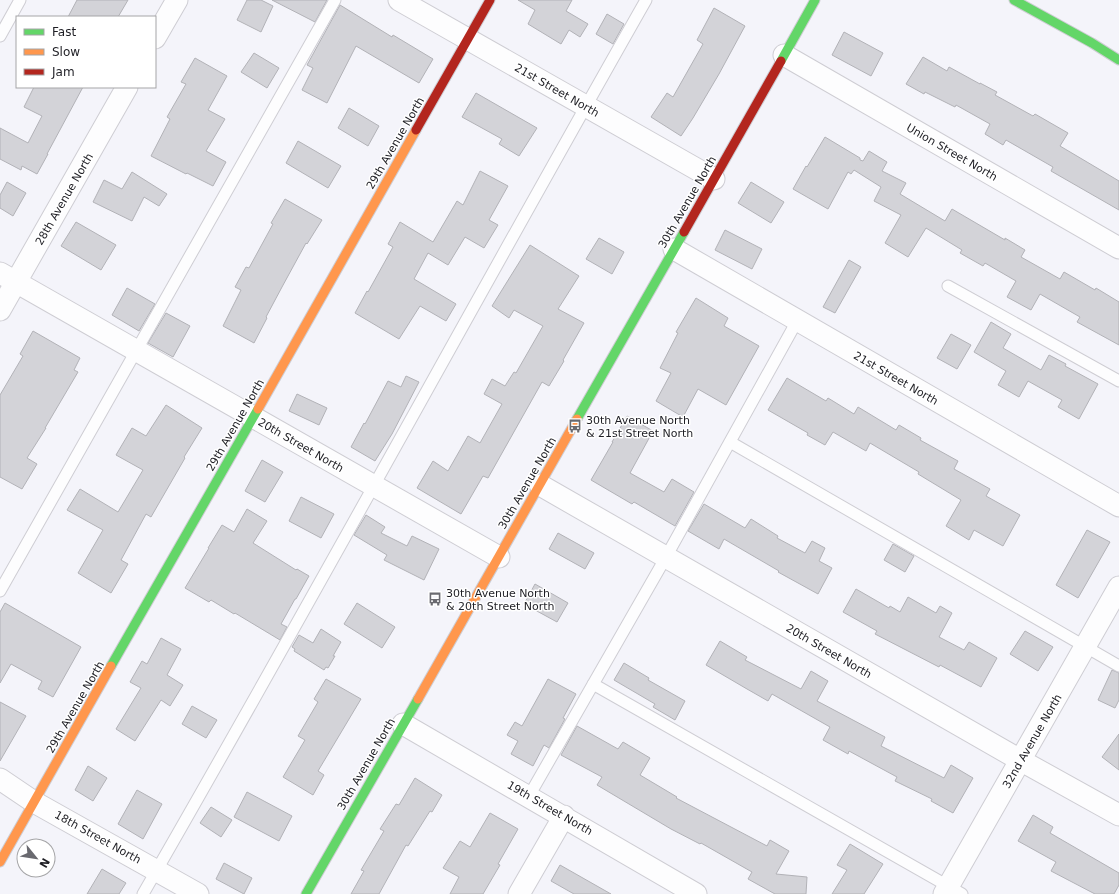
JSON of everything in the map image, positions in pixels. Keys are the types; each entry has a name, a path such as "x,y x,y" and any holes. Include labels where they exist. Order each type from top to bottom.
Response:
{"main road":[{"name":"29th Avenue North","path":"0,862 490,0"},
{"name":"30th Avenue North","path":"306,894 815,0"},
{"path":"1014,0 1092,43 1119,60"}],"street":[{"path":"156,36 177,0"},
{"name":"21st Street North","path":"400,0 714,179"},
{"name":"Union Street North","path":"784,56 1119,248"},
{"name":"28th Avenue North","path":"0,310 8,277 126,88"},
{"name":"21st Street North","path":"674,250 1119,506"},
{"name":"20th Street North","path":"8,277 499,557"},
{"name":"20th Street North","path":"540,485 1020,760 1119,815"},
{"name":"32nd Avenue North","path":"951,891 1020,760 1119,587"},
{"name":"19th Street North","path":"404,724 696,894"},
{"name":"18th Street North","path":"0,779 34,802 198,894"},
{"path":"519,894 564,816"}],"lane":[{"path":"0,36 20,0"},
{"path":"0,591 335,0"},
{"path":"143,894 374,486 646,0"},
{"path":"948,286 1119,381"},
{"path":"529,796 666,558 797,321"},
{"path":"730,442 1119,666"},
{"path":"593,684 951,891"}],"building":[{"path":"77,0 128,0 119,16 69,16"},
{"path":"247,0 261,0 273,6 261,32 237,20"},
{"path":"272,0 327,0 315,22"},
{"path":"518,0 572,0 566,11 588,24 580,37 569,30 561,44 528,24 535,10"},
{"path":"340,5 392,37 393,35 433,59 419,83 356,46 327,103 302,90 313,68 307,65"},
{"path":"714,8 745,26 719,74 681,136 651,117 667,93 673,97 703,44 697,40"},
{"path":"607,14 624,24 613,44 596,34"},
{"path":"844,32 883,53 871,76 832,55"},
{"path":"254,53 279,68 267,88 241,72"},
{"path":"923,57 947,71 949,67 980,83 997,92 995,95 1033,116 1035,114 1068,133 1060,146 1119,181 1119,210 1051,171 1053,167 1006,140 1003,145 985,134 990,124 956,105 955,107 925,92 924,94 906,84"},
{"path":"195,58 227,76 208,110 225,119 206,151 226,162 213,186 151,156 170,119 167,117 186,84 181,82"},
{"path":"34,88 82,88 37,174 22,166 21,170 0,159 0,128 28,143 42,116 24,107"},
{"path":"476,93 537,128 519,156 499,144 502,139 462,117"},
{"path":"349,108 379,126 368,146 338,128"},
{"path":"825,137 860,158 860,160 863,161 869,151 887,162 882,171 906,183 900,194 945,221 952,209 1025,250 1021,257 1060,279 1064,272 1095,290 1096,288 1119,302 1119,345 1077,322 1080,317 1040,294 1031,310 1007,297 1016,281 985,263 983,266 960,253 962,250 926,228 908,257 885,243 901,215 874,201 881,187 854,170 851,174 848,172 828,209 793,189"},
{"path":"298,141 341,166 328,188 286,163"},
{"path":"480,171 508,186 489,220 498,225 484,248 465,237 448,265 428,253 414,279 456,304 446,321 420,306 399,339 355,313 393,247 388,244 400,222 433,242 457,201 463,205"},
{"path":"132,172 167,194 159,206 144,197 132,221 93,202 104,180 122,189"},
{"path":"7,182 26,193 13,216 0,208 0,195"},
{"path":"751,182 784,202 771,223 738,203"},
{"path":"285,199 322,220 307,244 306,243 266,317 267,318 254,343 223,326 241,290 235,287 246,267 249,268 273,224 271,223"},
{"path":"76,222 116,245 101,270 61,246"},
{"path":"725,230 762,249 752,269 715,250"},
{"path":"599,238 624,252 612,274 586,259"},
{"path":"530,245 579,276 558,309 584,323 549,386 542,382 488,478 483,476 461,514 417,488 433,461 448,471 468,436 480,443 502,404 484,394 492,379 505,386 514,372 516,373 543,326 514,310 509,318 492,306"},
{"path":"849,260 861,267 835,313 823,307"},
{"path":"127,288 155,304 139,331 112,315"},
{"path":"696,298 728,318 724,326 759,346 726,405 698,389 683,417 656,401 671,373 660,368 678,333 676,332"},
{"path":"166,313 190,326 173,357 148,343"},
{"path":"991,322 1011,334 1003,348 1041,370 1049,355 1066,364 1065,366 1098,384 1079,419 1058,407 1062,400 1028,381 1019,397 998,385 1006,371 974,352"},
{"path":"33,331 80,358 74,370 78,372 27,458 37,464 22,489 0,477 0,395 23,356 20,354"},
{"path":"951,334 971,345 957,369 937,358"},
{"path":"406,376 419,382 392,434 375,461 351,447 388,381 401,387"},
{"path":"787,378 826,401 828,398 854,414 858,407 896,430 899,425 921,438 920,440 958,461 954,469 990,489 986,496 1020,515 1003,546 974,530 969,540 946,526 961,500 918,474 919,472 870,443 866,451 833,432 825,445 807,435 808,433 768,410"},
{"path":"297,394 327,408 319,425 289,411"},
{"path":"166,405 202,428 151,517 146,514 121,560 128,564 111,593 78,573 103,530 67,510 80,489 118,512 143,470 116,455 132,428 146,436"},
{"path":"627,416 653,431 630,473 664,492 672,479 694,492 675,526 634,502 632,504 591,480"},
{"path":"262,460 283,472 265,502 245,491"},
{"path":"301,497 334,514 321,538 289,521"},
{"path":"704,504 745,528 751,519 778,536 777,538 805,553 812,541 825,548 819,561 832,568 818,594 778,572 779,571 724,539 719,549 688,531"},
{"path":"247,509 267,521 253,543 296,570 297,569 309,576 281,624 287,627 280,640 235,613 234,614 211,600 209,602 185,588 222,525 234,532"},
{"path":"366,515 385,527 381,533 407,546 412,536 439,549 424,580 384,560 387,555 354,535"},
{"path":"1087,530 1110,542 1078,598 1056,585"},
{"path":"558,533 594,553 585,569 549,549"},
{"path":"893,544 914,556 905,572 884,560"},
{"path":"535,584 568,603 557,622 524,604"},
{"path":"856,589 889,608 890,606 900,612 908,597 936,613 940,606 952,613 939,637 964,650 969,642 997,658 981,687 940,665 939,667 875,634 877,631 843,612"},
{"path":"5,603 81,647 53,697 38,689 42,681 11,664 0,683 0,612"},
{"path":"357,603 395,627 382,648 344,624"},
{"path":"321,629 341,642 328,668 326,667 324,670 294,651 295,649 292,647 299,635 313,643"},
{"path":"1025,631 1053,647 1038,671 1010,654"},
{"path":"161,638 181,649 167,675 183,685 170,706 161,700 135,741 116,729 141,688 130,682 142,661 147,664"},
{"path":"720,641 747,657 745,660 801,689 811,671 828,681 817,701 885,737 881,746 944,778 951,765 973,778 953,813 931,801 932,799 895,781 897,777 849,751 848,754 823,740 830,727 772,694 768,701 706,665"},
{"path":"624,663 649,678 648,680 685,701 675,720 653,707 655,704 614,680"},
{"path":"1112,670 1119,673 1119,700 1115,708 1098,700"},
{"path":"326,679 361,699 318,771 324,775 313,795 283,777 305,740 298,736 318,702 314,699"},
{"path":"548,679 576,694 563,718 565,719 549,748 544,745 533,766 511,754 518,741 507,735 515,722 522,726"},
{"path":"0,702 26,716 0,761"},
{"path":"192,706 217,720 206,738 182,724"},
{"path":"577,726 618,749 623,742 650,758 640,775 677,797 676,798 767,846 770,840 789,851 776,874 807,877 806,894 775,894 748,879 752,872 701,843 700,844 671,829 597,785 602,777 561,755"},
{"path":"1119,734 1119,770 1102,757"},
{"path":"88,766 107,778 93,801 75,790"},
{"path":"415,778 442,795 408,846 406,845 379,894 351,894 364,871 361,870 384,831 380,829 396,804 399,805"},
{"path":"137,790 162,804 143,839 118,824"},
{"path":"247,792 292,816 279,841 234,817"},
{"path":"211,807 232,820 221,837 200,823"},
{"path":"490,813 518,829 498,864 500,865 483,894 450,894 459,877 443,868 460,841 470,847"},
{"path":"1033,815 1053,827 1050,833 1119,873 1119,885 1114,894 1095,894 1051,871 1056,862 1018,841"},
{"path":"850,844 883,864 864,894 832,894 847,870 837,865"},
{"path":"224,863 252,878 244,894 216,879"},
{"path":"560,865 611,894 574,894 551,881"},
{"path":"102,869 126,883 119,894 87,894"}],"traffic: fast":[{"path":"781,61 815,0"},
{"path":"1014,0 1092,43 1119,60"},
{"path":"577,419 684,232"},
{"path":"111,666 258,409"},
{"path":"306,894 418,699"}],"traffic: slow":[{"path":"258,409 416,130"},
{"path":"418,699 577,419"},
{"path":"0,862 111,666"}],"traffic: jam":[{"path":"416,130 490,0"},
{"path":"684,232 781,61"}],"place":[{"name":"30th Avenue North & 21st Street North","path":"575,426"},
{"name":"30th Avenue North & 20th Street North","path":"435,599"}]}
